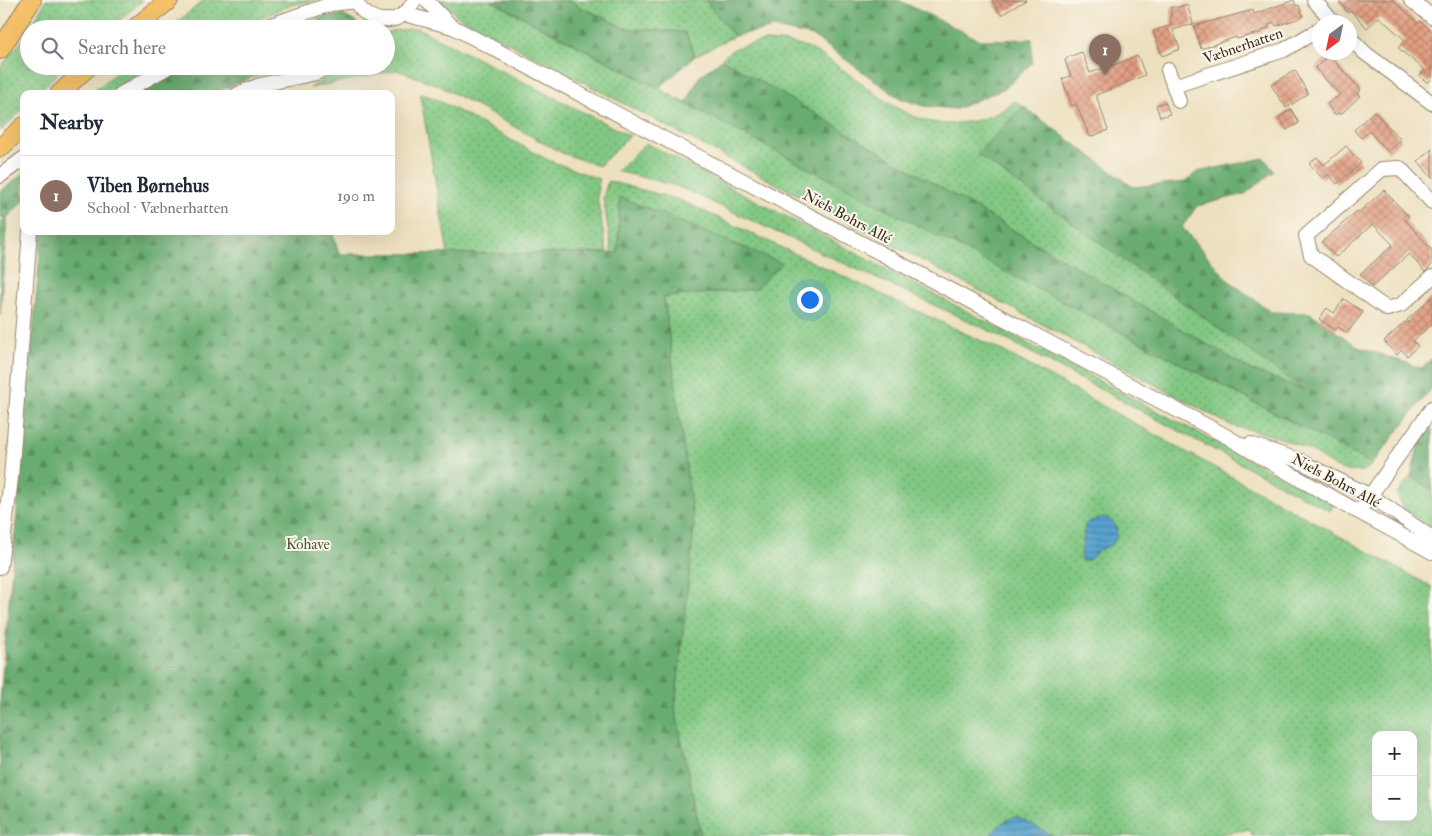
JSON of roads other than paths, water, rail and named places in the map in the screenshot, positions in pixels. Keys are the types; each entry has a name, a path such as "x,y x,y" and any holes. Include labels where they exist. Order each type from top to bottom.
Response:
{"main road":[{"path":"0,50 32,0"},
{"path":"145,20 169,0"},
{"path":"63,90 79,75"},
{"path":"0,148 20,130"}],"street":[{"path":"390,20 404,14 414,0"},
{"name":"Niels Bohrs Allé","path":"426,0 453,27"},
{"path":"1314,0 1326,15"},
{"path":"1411,0 1432,17"},
{"path":"284,20 331,4 356,1 366,20"},
{"name":"Niels Bohrs Allé","path":"404,14 453,27 1226,436 1280,469 1432,552"},
{"name":"Væbnerhatten","path":"1174,86 1284,50 1312,34"},
{"path":"1357,45 1432,103"},
{"path":"1168,70 1179,101"},
{"path":"128,90 154,75"},
{"path":"248,90 260,85 307,75"},
{"path":"0,176 20,161"},
{"path":"1432,202 1400,168 1382,169 1306,236 1311,255 1388,309 1401,305 1432,277"},
{"path":"0,567 11,478 30,235"},
{"path":"1359,511 1432,408"},
{"name":"Niels Bohrs Allé","path":"1226,436 1295,460 1371,496 1432,538"}],"water":[{"path":"1104,517 1117,527 1116,538 1113,544 1099,550 1089,560 1081,560 1085,525 1088,522"},
{"path":"1017,817 1054,836 990,836 1005,822"}],"place":[{"name":"Viben Børnehus","path":"1105,75"}],"park label":[{"name":"Kohave","path":"308,544"}]}
